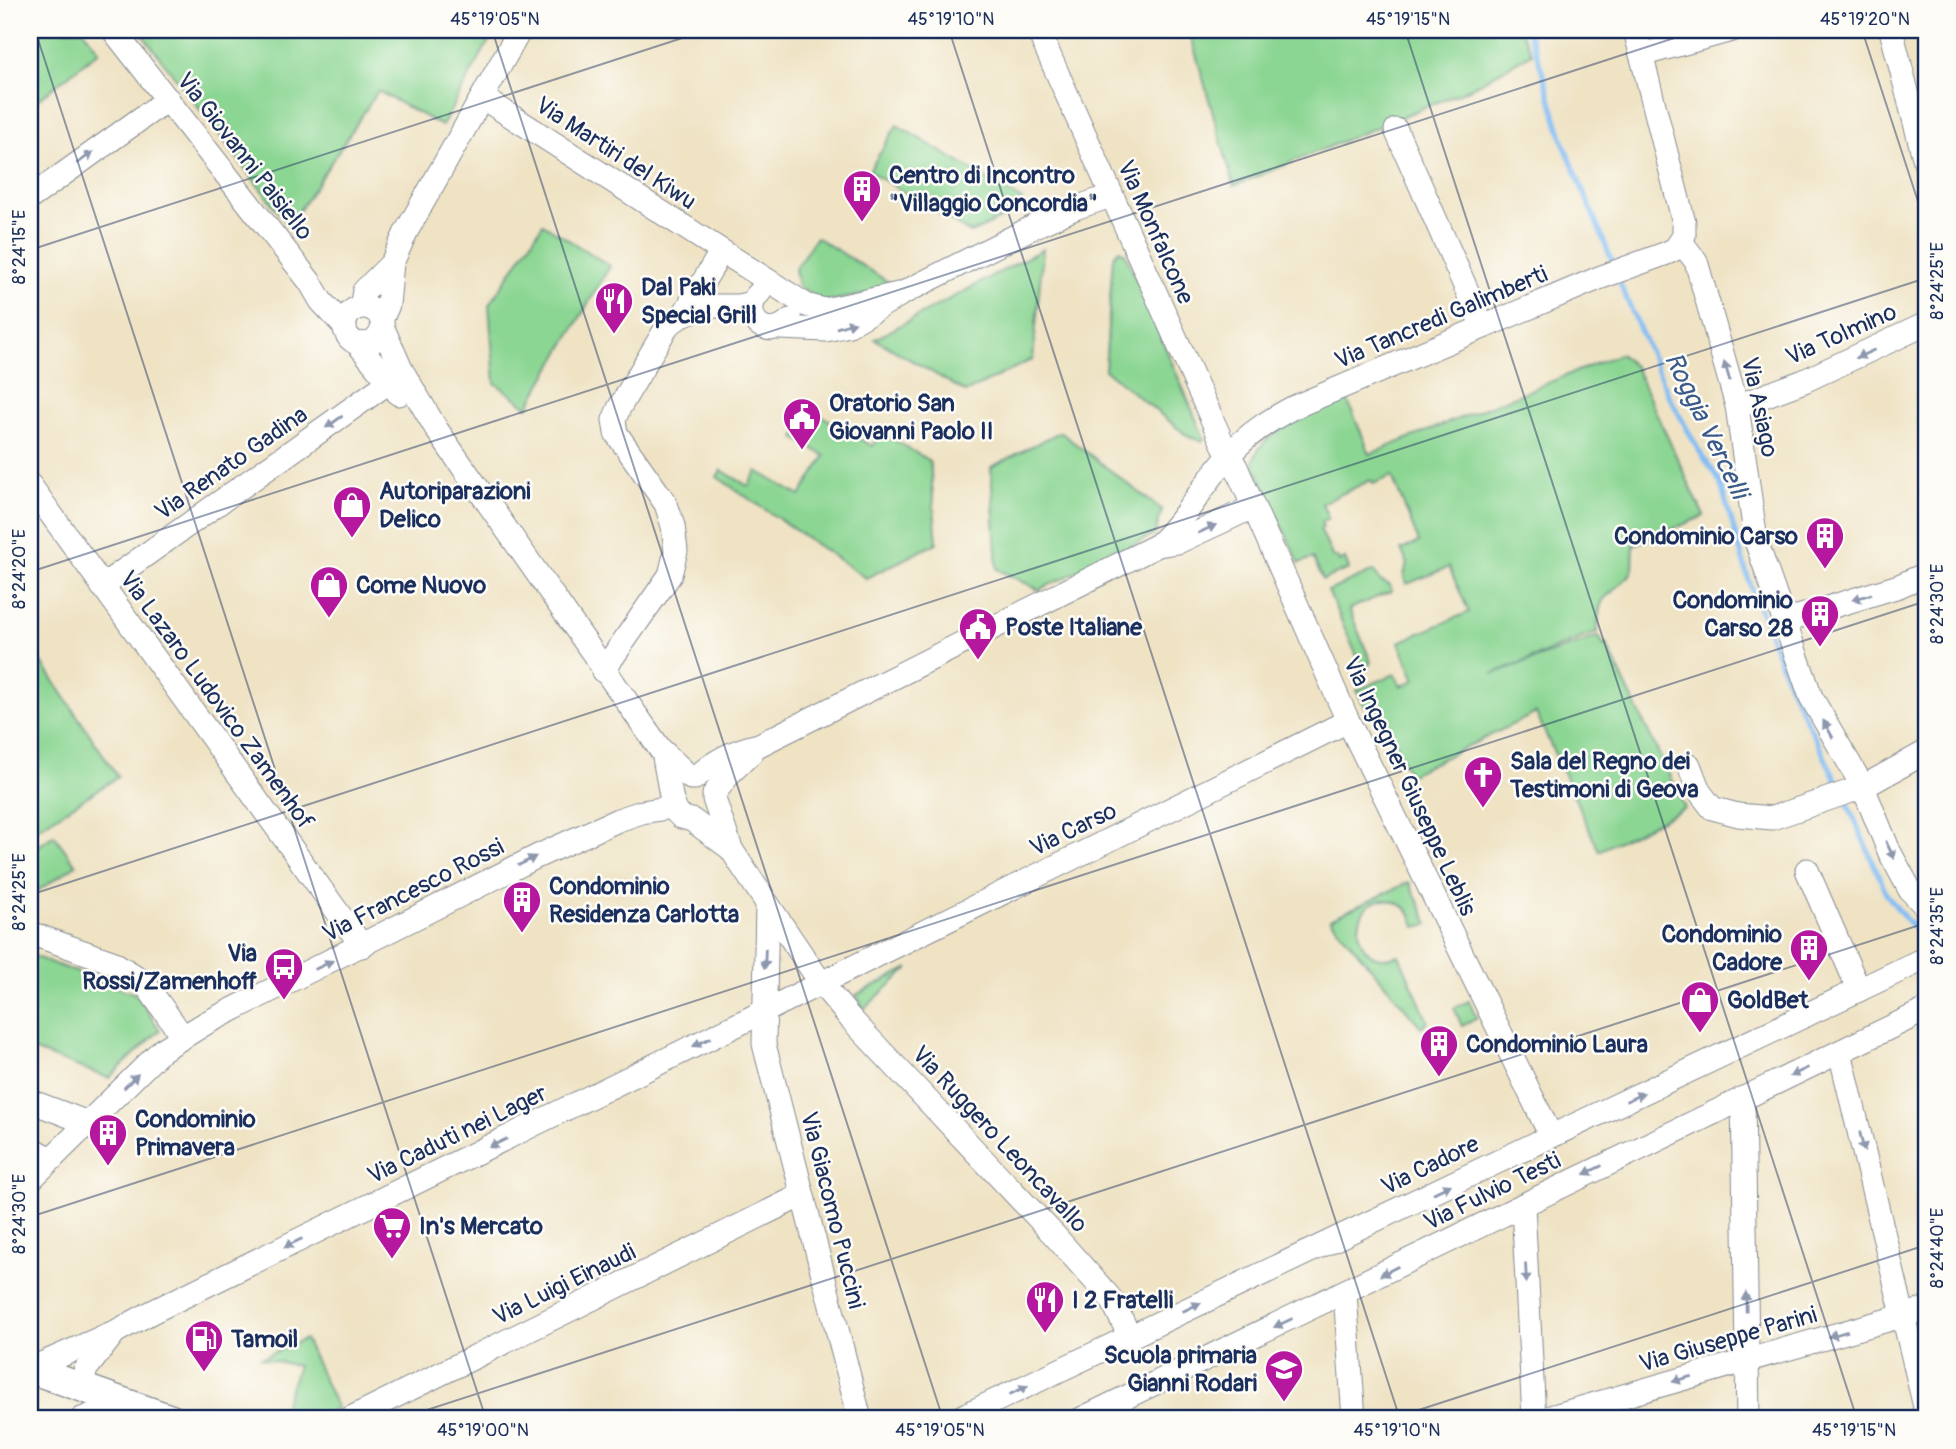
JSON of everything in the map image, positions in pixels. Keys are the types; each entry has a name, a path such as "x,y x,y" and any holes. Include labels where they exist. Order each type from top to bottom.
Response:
{"main road":[{"path":"30,1369 171,1419"}],"street":[{"name":"Via Giovanni Paisiello","path":"113,30 310,282 344,297 355,321"},
{"path":"355,321 371,343 377,340 388,305 392,263 406,232 520,30"},
{"name":"Via Monfalcone","path":"1038,30 1229,455"},
{"path":"1635,30 1684,223 1681,242"},
{"path":"1641,55 1732,30"},
{"path":"1891,30 1926,166"},
{"name":"Via Martiri del Kiwu","path":"482,98 725,255 735,268 769,295 825,310 903,293"},
{"path":"33,188 168,99"},
{"path":"1396,130 1483,327"},
{"name":"Via Martiri del Kiwu","path":"684,314 770,327 826,330 849,325 903,293 1044,222 1111,196"},
{"name":"Via Tancredi Galimberti","path":"1158,545 1173,530 1229,455 1264,423 1292,408 1599,278 1667,253 1681,242"},
{"name":"Via Asiago","path":"1681,242 1696,261 1737,406 1756,541 1811,697 1849,792 1889,851 1910,890 1926,907"},
{"path":"603,671 670,575 676,551 673,526 666,505 626,450 616,433 614,420 668,325 684,314 725,255"},
{"path":"392,263 364,291 355,321 389,382 415,411 437,430"},
{"path":"769,295 793,310 790,321 770,327"},
{"name":"Via Martiri del Kiwu","path":"684,314 708,306 738,306 769,295"},
{"name":"Via Martiri del Kiwu","path":"769,295 752,316 770,327"},
{"path":"355,321 373,309 382,323 401,369 437,430 603,671 663,752 693,778 709,785 731,849"},
{"name":"Via Tolmino","path":"1737,406 1804,381 1926,324"},
{"name":"Via Renato Gadina","path":"103,586 389,382"},
{"name":"Via Ingegner Giuseppe Leblis","path":"1229,455 1348,721 1551,1136"},
{"name":"Via Lazaro Ludovico Zamenhof","path":"30,485 362,946"},
{"path":"672,801 678,784 693,778 740,749 759,745 1158,545 1178,542 1254,507"},
{"path":"1785,621 1899,586 1926,574"},
{"name":"Via Carso","path":"821,983 1348,721"},
{"path":"692,820 704,818 709,814 714,797 730,773 759,745"},
{"path":"663,752 672,801 681,817 692,820 731,849"},
{"path":"1689,765 1706,803 1720,812 1772,818 1849,792 1926,752"},
{"name":"Via Francesco Rossi","path":"30,1180 162,1050 206,1023 572,840 672,801"},
{"name":"Via Ruggero Leoncavallo","path":"731,849 821,983 850,1018 1112,1300 1130,1337"},
{"path":"1807,870 1859,990"},
{"name":"Via Giacomo Puccini","path":"767,905 764,1044 860,1419"},
{"path":"30,933 112,962 143,981 183,1037"},
{"name":"Via Cadore","path":"957,1419 1926,958"},
{"name":"Via Caduti nei Lager","path":"30,1369 115,1332 821,983"},
{"name":"Via Fulvio Testi","path":"1081,1419 1102,1414 1523,1205 1926,1010"},
{"path":"1840,1052 1926,1410"},
{"path":"1743,1098 1748,1419"},
{"path":"30,1101 88,1123"},
{"path":"30,1148 51,1159"},
{"name":"Via Luigi Einaudi","path":"349,1419 802,1195"},
{"path":"1523,1205 1534,1419"},
{"path":"1345,1293 1354,1419"},
{"name":"Via Giuseppe Parini","path":"1544,1419 1926,1309"},
{"name":"Via Caduti nei Lager","path":"81,1387 86,1369 115,1332"},
{"path":"82,1419 123,1403"}],"green space":[{"path":"30,30 83,30 99,51 30,106"},
{"path":"139,30 495,30 442,126 378,91 289,226"},
{"path":"1189,30 1520,30 1532,53 1469,89 1234,186"},
{"path":"897,125 1022,200 1021,209 971,233 869,171"},
{"path":"543,224 610,266 528,407 495,383 489,305"},
{"path":"816,237 890,283 869,294 823,302 798,286 795,269"},
{"path":"1043,249 1033,359 966,392 875,339"},
{"path":"1119,250 1125,253 1204,438 1202,441 1189,437 1105,370 1113,257"},
{"path":"1620,354 1635,367 1704,516 1634,545 1633,569 1603,600 1597,632 1492,674 1599,636 1604,646 1606,644 1685,808 1599,851 1536,713 1409,775 1381,710 1368,709 1363,703 1357,690 1395,674 1401,686 1415,680 1399,642 1469,612 1449,567 1407,584 1404,576 1407,562 1401,550 1419,542 1392,476 1373,484 1371,480 1322,503 1328,518 1321,522 1323,527 1320,529 1333,558 1337,557 1339,562 1345,559 1349,569 1323,580 1313,558 1299,563 1253,463 1257,451 1278,431 1306,415 1347,399 1370,454"},
{"path":"812,410 872,446 881,432 930,461 937,543 866,578 717,477 721,470 748,486 757,471 800,496 825,456 795,438"},
{"path":"1060,432 1162,510 1155,534 1039,590 997,569 991,467"},
{"path":"1374,571 1380,581 1390,585 1392,591 1349,609 1371,662 1364,672 1328,591"},
{"path":"30,645 118,777 30,833"},
{"path":"54,835 76,865 30,896 30,852"},
{"path":"1409,882 1429,924 1415,927 1411,915 1403,906 1395,902 1379,901 1368,906 1361,917 1359,930 1362,943 1369,953 1382,958 1399,955 1428,1022 1421,1027 1330,919"},
{"path":"30,955 136,994 160,1030 109,1078 30,1049"},
{"path":"909,968 864,1009 856,995"},
{"path":"1469,1001 1477,1018 1462,1026 1454,1008"},
{"path":"305,1339 337,1408 315,1419 279,1419 298,1366 261,1358"}],"waterway":[{"name":"Roggia Vercelli","path":"1527,30 1564,144 1614,266"},
{"name":"Roggia Vercelli","path":"1618,279 1668,394 1698,449 1720,482 1750,584 1789,685 1840,788"},
{"name":"Roggia Vercelli","path":"1846,800 1887,895 1926,940"}],"place":[{"name":"Centro di Incontro \"Villaggio Concordia\"","path":"862,223"},
{"name":"Dal Paki Special Grill","path":"614,335"},
{"name":"Oratorio San Giovanni Paolo II","path":"802,451"},
{"name":"Autoriparazioni Delico","path":"352,539"},
{"name":"Condominio Carso","path":"1825,570"},
{"name":"Come Nuovo","path":"329,619"},
{"name":"Condominio Carso 28","path":"1820,648"},
{"name":"Poste Italiane","path":"978,661"},
{"name":"Sala del Regno dei Testimoni di Geova","path":"1483,809"},
{"name":"Condominio Residenza Carlotta","path":"522,934"},
{"name":"Condominio Cadore","path":"1809,982"},
{"name":"Via Rossi/Zamenhoff","path":"284,1001"},
{"name":"GoldBet","path":"1700,1034"},
{"name":"Condominio Laura","path":"1439,1078"},
{"name":"Condominio Primavera","path":"108,1167"},
{"name":"In's Mercato","path":"392,1260"},
{"name":"I 2 Fratelli","path":"1045,1334"},
{"name":"Tamoil","path":"204,1373"},
{"name":"Scuola primaria Gianni Rodari","path":"1284,1403"}]}
